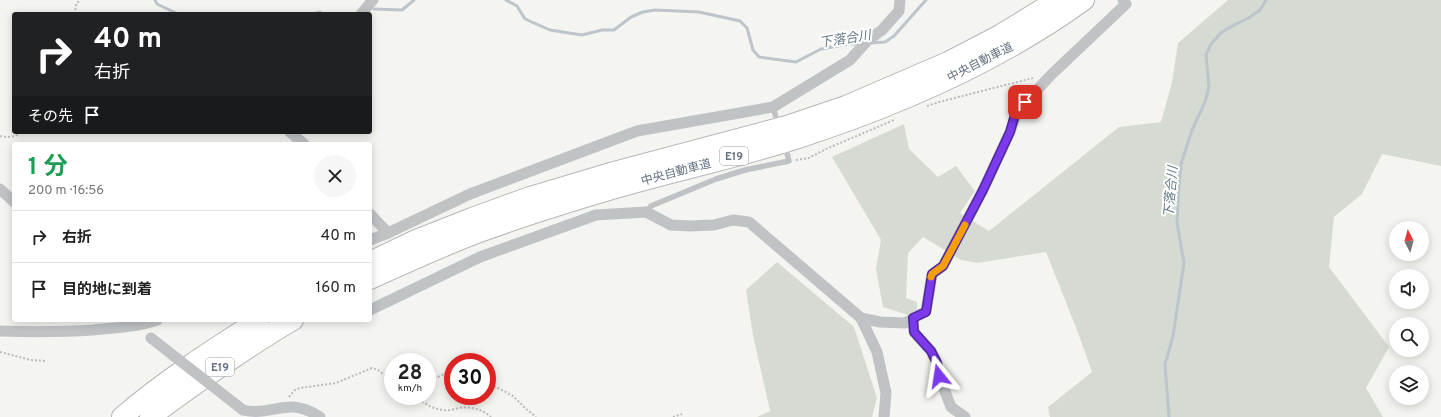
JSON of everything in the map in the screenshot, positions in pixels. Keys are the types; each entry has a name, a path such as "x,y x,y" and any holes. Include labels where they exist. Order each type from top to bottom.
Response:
{"highway":[{"name":"中央自動車道","path":"372,261 416,240 530,197 607,174 787,126 846,106 948,62 1000,35 1057,0"},
{"name":"中央自動車道","path":"372,278 464,238 534,213 611,190 790,141 903,100 1009,48 1060,18 1084,0"},
{"name":"E19","path":"122,417 167,382 215,348 256,322"},
{"name":"E19","path":"150,417 226,363 290,322"}],"street":[{"path":"363,12 373,0"},
{"path":"372,239 470,194 637,131 775,112 850,60 864,44 882,30 900,11 900,0"},
{"path":"862,318 880,322 905,323 926,312 932,274 943,266 983,190 1010,132 1016,111 1052,74 1126,4 1123,0"},
{"path":"292,134 302,142"},
{"path":"0,190 12,200"},
{"path":"372,309 480,257 596,215 646,212 671,225 690,226 714,225 734,220 749,222 862,318 877,352 886,393 884,417"},
{"path":"372,216 388,233"},
{"path":"913,318 914,332 931,351 937,363 939,376 951,407 965,417"},
{"path":"0,331 60,332 112,328 144,322 151,338 244,410 258,414 287,408 299,408 308,410 320,417"}],"lane":[{"path":"646,212 651,206 716,179 745,170 789,161 787,153"}],"path":[{"path":"75,12 76,4 80,0"},
{"path":"925,107 1042,75 1052,74"},
{"path":"789,161 809,158 826,149 898,119"},
{"path":"0,136 14,136 18,134"},
{"path":"0,352 31,360 46,361"},
{"path":"287,408 288,400 295,390 300,388 336,383 372,368 384,374"},
{"path":"496,387 513,396 536,417"},
{"path":"429,405 448,411 462,408 472,408 492,417"},
{"path":"673,417 682,414"}],"shaded area":[{"path":"1228,0 1441,0 1441,166 1382,154 1362,194 1334,217 1329,267 1389,347 1366,388 1383,417 1050,417 1048,407 1092,372 1046,252 978,263 961,260 923,237 908,253 906,298 917,302 917,310 908,315 883,307 876,269 881,240 832,157 904,124 909,149 938,177 956,166 975,191 960,213 989,231 1119,127 1161,122 1172,82 1178,43"},
{"path":"777,262 854,327 877,398 872,417 757,417 770,411 753,335 746,290"}],"waterway":[{"name":"下落合川","path":"155,0 157,4 174,12"},
{"name":"下落合川","path":"374,9 402,10 414,0"},
{"name":"下落合川","path":"506,0 517,6 525,19 550,30 582,35 602,30 614,30 631,17 643,12 655,10 699,12 740,21 747,28 753,50 759,57 796,62 821,49 849,44 861,44"},
{"name":"下落合川","path":"870,43 885,42 894,36 926,0"},
{"name":"下落合川","path":"1169,417 1165,364 1173,336 1184,263 1177,223 1181,164 1192,130 1205,102 1209,87 1206,55 1211,44 1222,32 1247,19 1260,10 1266,0"}],"slow traffic":[{"path":"931,277 932,274 943,266 965,225"}],"route":[{"path":"939,376 937,363 931,351 914,332 913,318 926,312 932,274 943,266 983,190 1010,132 1016,111 1025,102"}]}
